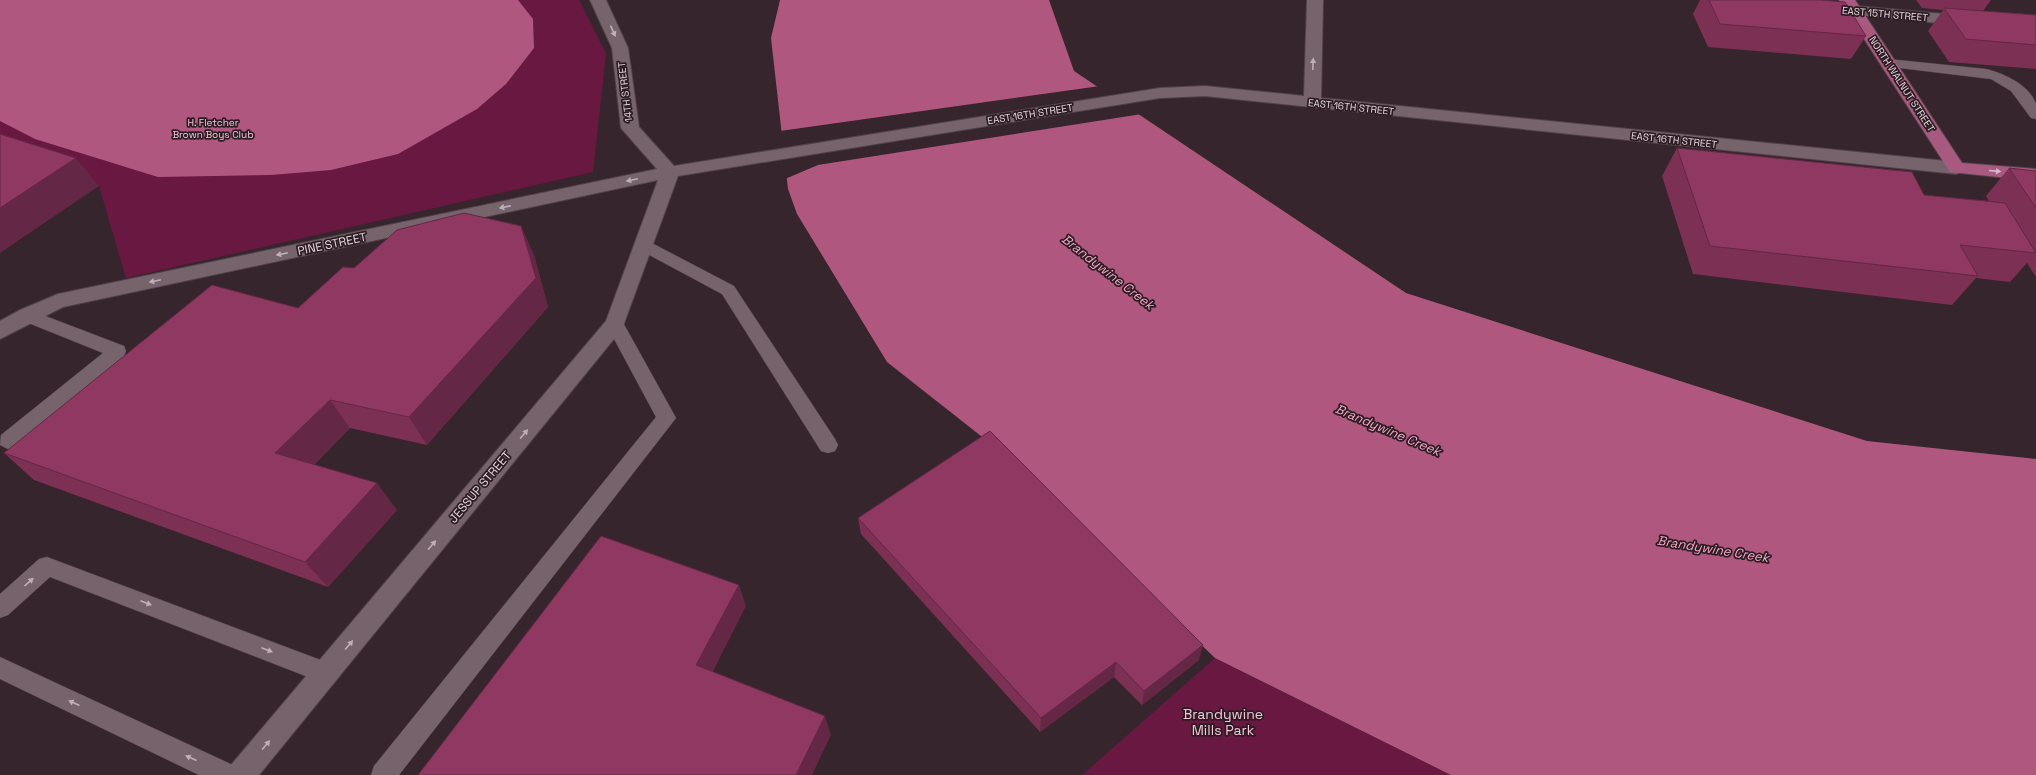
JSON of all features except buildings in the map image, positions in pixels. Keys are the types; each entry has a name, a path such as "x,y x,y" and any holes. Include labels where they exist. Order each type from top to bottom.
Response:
{"main road":[{"name":"NORTH WALNUT STREET","path":"1851,6 1956,168"},
{"name":"EAST 16TH STREET","path":"1956,168 2036,175"}],"street":[{"name":"14TH STREET","path":"598,0 620,48 630,128 670,172"},
{"path":"1312,103 1315,0"},
{"name":"EAST 15TH STREET","path":"1816,8 1851,6 1981,22"},
{"name":"EAST 16TH STREET","path":"670,172 1160,93 1205,91 1956,168"},
{"name":"JESSUP STREET","path":"241,775 615,324 670,172"},
{"name":"PINE STREET","path":"0,331 27,315 58,301 670,172"}],"lane":[{"path":"1888,63 1986,73 1998,77 2020,91 2036,115"},
{"path":"644,245 728,290 828,445"},
{"path":"8,441 117,351 27,315"},
{"path":"383,775 666,418 615,324"},
{"path":"0,608 47,566 326,673"},
{"path":"0,668 226,775"}],"green space":[{"name":"H. Fletcher Brown Boys Club","path":"0,0 579,0 606,54 593,172 126,278 99,186 0,155"},
{"name":"Brandywine Mills Park","path":"1215,658 1451,775 1082,775"}],"water":[{"name":"H. Fletcher Brown Boys Club","path":"0,0 518,0 533,19 534,48 506,84 477,109 398,154 331,170 271,175 158,177 35,139 0,121"},
{"name":"Brandywine Creek","path":"780,0 1049,0 1074,71 1406,293 1867,441 2036,459 2036,775 1451,775 1215,658 1000,451 887,362 797,214 788,189 771,38"}],"pier":[{"path":"1100,86 1142,114 818,165 785,179 780,131"}]}
